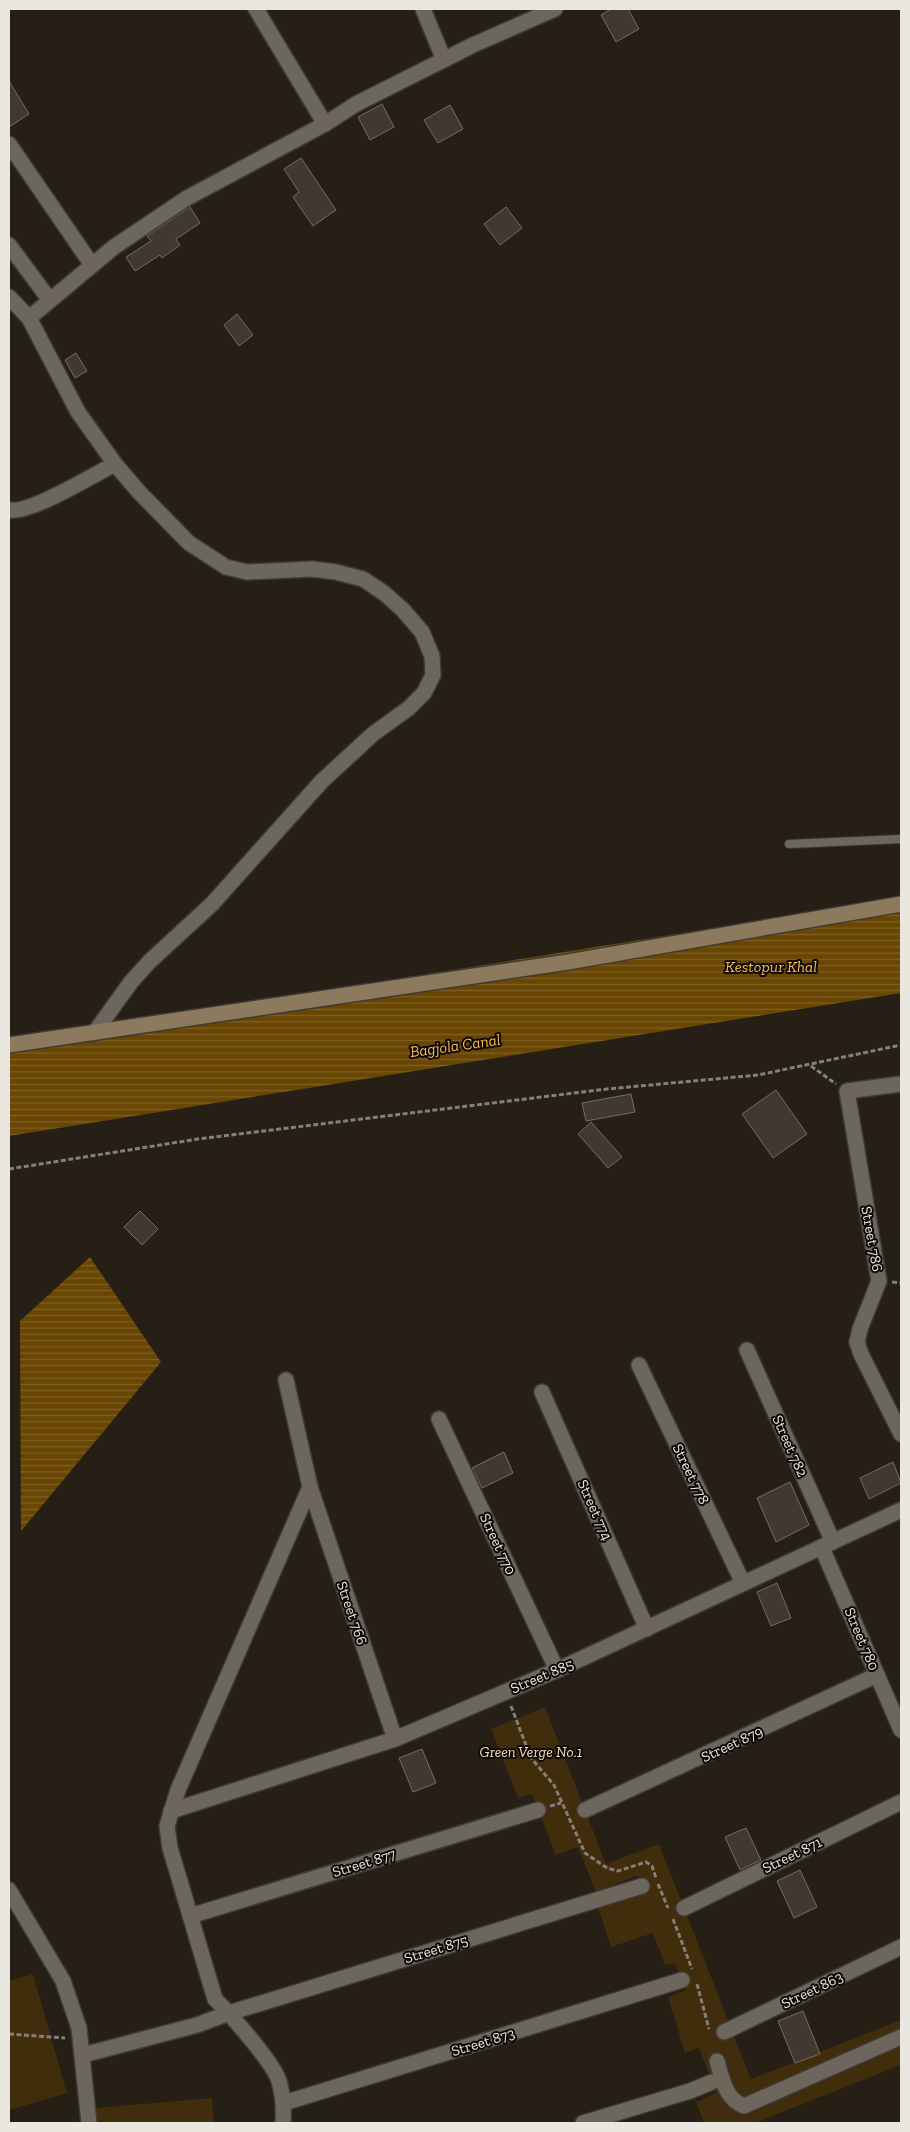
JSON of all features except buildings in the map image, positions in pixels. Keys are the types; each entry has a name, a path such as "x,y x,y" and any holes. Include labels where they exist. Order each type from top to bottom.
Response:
{"street":[{"path":"256,9 325,124"},
{"path":"423,9 444,60"},
{"path":"29,318 49,299 114,248 187,198 325,124 356,104 444,60 555,9"},
{"path":"9,144 92,265"},
{"path":"9,245 49,299"},
{"path":"9,296 29,318 78,412 115,464 139,492 189,543 226,566 247,572 312,569 336,572 363,579 403,610 422,632 432,656 433,675 424,693 409,708 373,734 322,781 212,904 150,961 131,982 95,1032"},
{"path":"9,510 15,511 35,505 115,464"},
{"path":"9,1045 568,962 901,904"},
{"path":"847,1092 901,1084"},
{"name":"Street 786","path":"847,1092 879,1281 860,1329 857,1342 861,1354 901,1434"},
{"name":"Street 782","path":"747,1350 828,1545"},
{"name":"Street 778","path":"639,1365 743,1582"},
{"name":"Street 766","path":"286,1380 310,1488 395,1739"},
{"name":"Street 774","path":"542,1392 647,1629"},
{"name":"Street 770","path":"439,1419 557,1670"},
{"path":"283,2123 284,2103 279,2079 229,2012 215,2000 170,1848 167,1826 178,1790 310,1488"},
{"name":"Street 885","path":"171,1811 395,1739 557,1670 901,1510"},
{"name":"Street 780","path":"828,1545 877,1675 901,1730"},
{"name":"Street 879","path":"585,1810 877,1675"},
{"name":"Street 871","path":"684,1908 901,1802"},
{"name":"Street 877","path":"190,1916 538,1810"},
{"name":"Street 875","path":"83,2056 197,2025 229,2012 642,1886"},
{"path":"9,1890 63,1981 79,2028 89,2123"},
{"name":"Street 863","path":"717,2035 901,1947"},
{"name":"Street 873","path":"284,2103 682,1980"},
{"path":"718,2061 728,2095 735,2103 744,2106 901,2037"},
{"path":"583,2123 690,2091 712,2082"}],"lane":[{"path":"790,844 901,839"}],"path":[{"path":"9,1169 198,1139 607,1089 758,1075 901,1045"},
{"path":"810,1065 847,1092"},
{"path":"506,1692 531,1758 554,1786 585,1853 607,1868 618,1871 646,1862 652,1866 660,1891 687,1954 717,2035"},
{"path":"9,2034 80,2039"}],"green space":[{"name":"Green Verge No.1","path":"545,1707 606,1864 659,1844 751,2079 901,2020 901,2065 755,2123 704,2123 696,2102 716,2093 699,2048 685,2053 668,1997 686,1990 675,1963 665,1965 653,1933 611,1947 598,1907 644,1892 638,1875 596,1892 578,1847 556,1855 532,1794 518,1798 491,1729"},
{"path":"33,1974 67,2093 9,2110 9,1981"},
{"path":"212,2098 214,2123 97,2123 96,2108"}],"water":[{"name":"Kestopur Khal","path":"901,898 901,993 9,1136 9,1041"},
{"path":"90,1257 161,1362 21,1531 20,1321"}],"water label":[{"name":"Bagjola Canal","path":"455,1045"}]}
